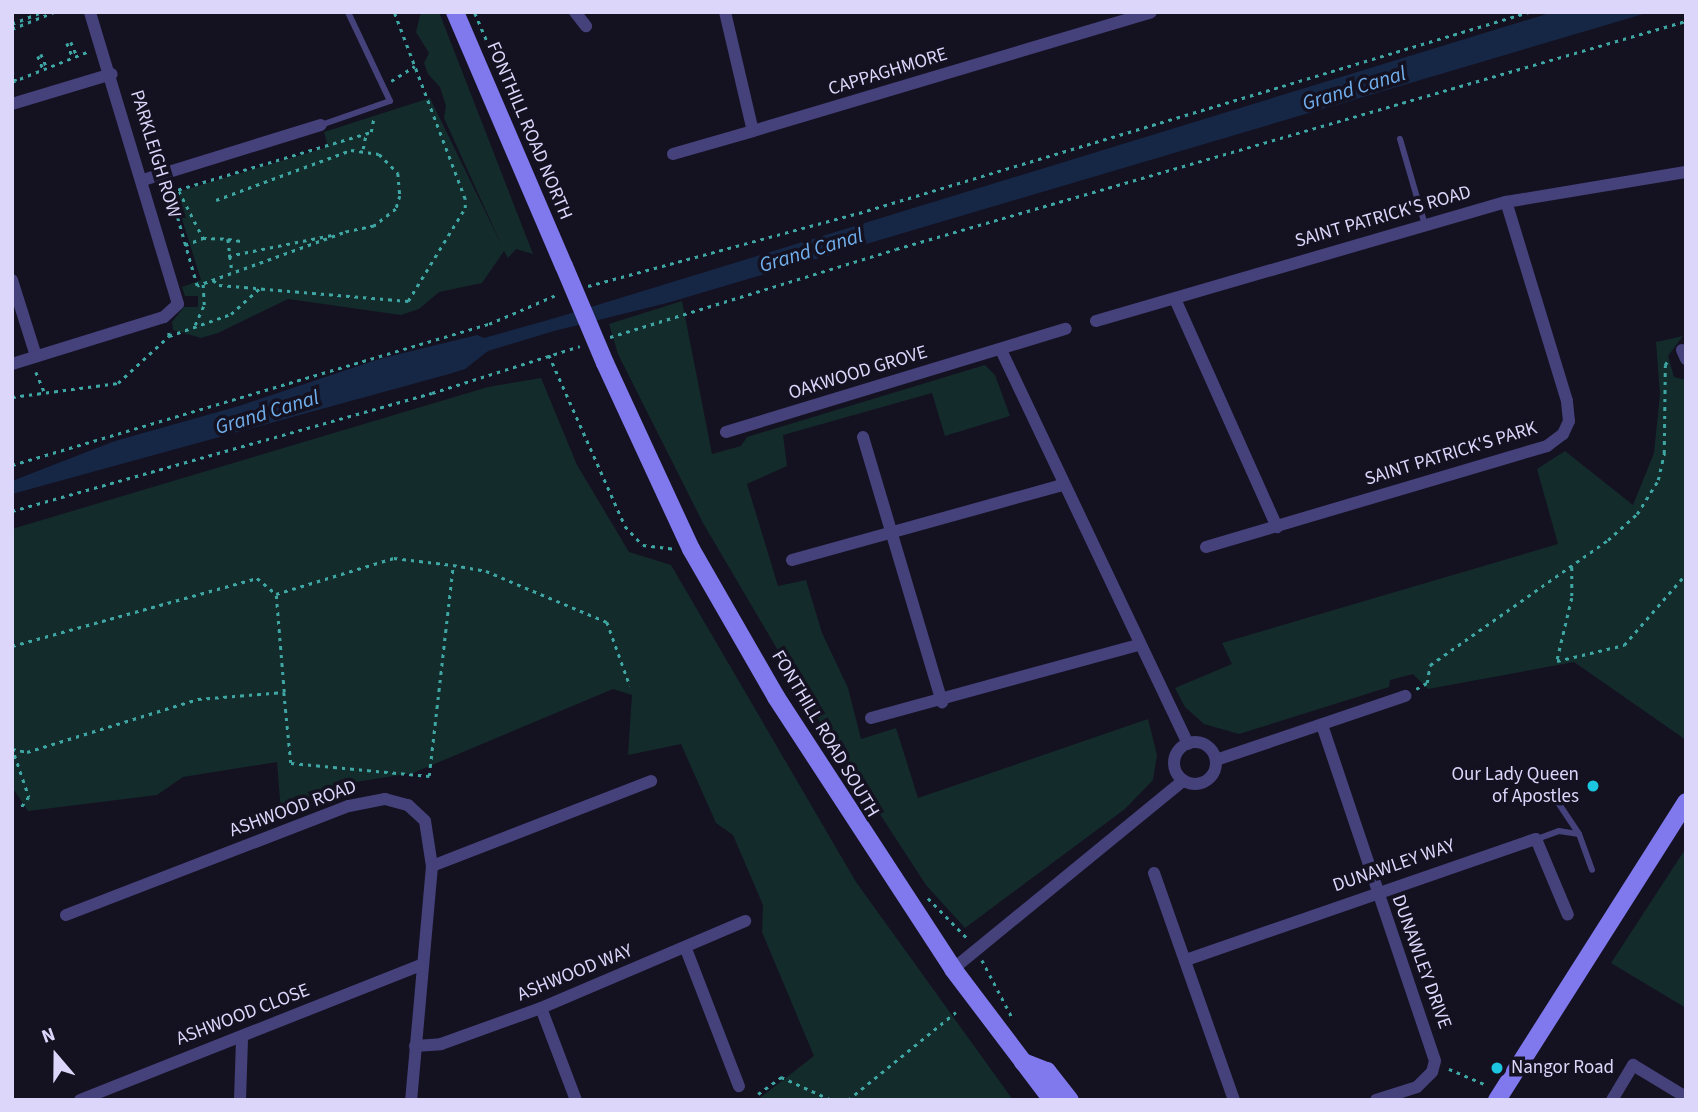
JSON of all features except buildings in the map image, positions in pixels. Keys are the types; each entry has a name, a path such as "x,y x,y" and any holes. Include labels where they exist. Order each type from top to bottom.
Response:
{"main road":[{"name":"FONTHILL ROAD NORTH","path":"455,12 605,363"},
{"name":"FONTHILL ROAD SOUTH","path":"605,363 691,549 776,697 953,969 1052,1100"},
{"path":"1497,1100 1686,802"},
{"path":"1023,1062 1047,1071 1070,1100"}],"street":[{"name":"PARKLEIGH ROW","path":"36,356 164,317 177,307 112,74 90,12"},
{"path":"575,12 586,26"},
{"path":"724,12 753,131"},
{"name":"CAPPAGHMORE","path":"673,154 1151,12"},
{"path":"12,104 112,74"},
{"path":"143,180 321,125"},
{"name":"SAINT PATRICK'S ROAD","path":"1096,321 1506,202 1686,172"},
{"name":"SAINT PATRICK'S PARK","path":"1206,547 1547,446 1563,433 1569,421 1567,401 1506,202"},
{"path":"12,280 36,356 12,364"},
{"path":"1175,299 1277,527"},
{"name":"OAKWOOD GROVE","path":"726,432 1066,329"},
{"path":"1001,350 1137,645 1188,744"},
{"path":"863,437 889,534 942,702"},
{"path":"792,560 1063,485"},
{"path":"871,718 942,702 1137,645"},
{"path":"1216,760 1410,692"},
{"name":"DUNAWLEY DRIVE","path":"1322,725 1375,892 1434,1061 1432,1072 1417,1087 1376,1100"},
{"path":"1188,744 1206,745 1216,760 1209,779 1197,784 1184,780 1175,764 1178,752 1188,744"},
{"path":"953,969 1184,780"},
{"path":"432,866 651,781"},
{"name":"ASHWOOD ROAD","path":"66,915 349,806 385,799 408,805 425,821 432,866 421,965 411,1100"},
{"path":"1536,839 1568,915"},
{"name":"DUNAWLEY WAY","path":"1186,960 1375,892 1536,839"},
{"path":"1154,873 1234,1100"},
{"name":"ASHWOOD WAY","path":"415,1046 441,1044 541,1008 686,949 745,921"},
{"path":"686,949 739,1086"},
{"name":"ASHWOOD CLOSE","path":"80,1100 86,1094 242,1039 421,965"},
{"path":"541,1008 576,1100"},
{"path":"240,1100 242,1039"},
{"path":"1612,1100 1633,1065 1686,1097"}],"lane":[{"path":"321,125 390,101 384,83 348,12"},
{"path":"1400,139 1425,225"},
{"path":"1555,798 1579,834 1592,870"},
{"path":"1536,839 1559,831 1579,834"}],"path":[{"path":"12,27 42,12"},
{"path":"12,27 54,12"},
{"path":"213,281 260,288 408,301 465,208 450,153 394,12"},
{"path":"578,289 846,216 1529,12"},
{"path":"599,340 896,249 1686,20"},
{"path":"69,43 75,57"},
{"path":"12,71 14,81 93,50"},
{"path":"39,55 45,69"},
{"path":"384,83 415,66"},
{"path":"216,200 363,149 391,163 398,173 400,196 387,220 343,233 197,286 170,192 371,132 376,108"},
{"path":"363,149 366,133"},
{"path":"158,151 162,165"},
{"path":"178,190 204,238"},
{"path":"228,256 343,233"},
{"path":"185,245 204,238 241,241"},
{"path":"228,239 232,273"},
{"path":"195,326 204,305 203,284"},
{"path":"12,397 46,395 118,383 169,336 231,314 260,288"},
{"path":"12,465 489,324 566,292"},
{"path":"166,324 169,336"},
{"path":"12,511 432,393 588,344"},
{"path":"1410,692 1427,683 1430,665 1572,566 1637,514 1658,480 1664,453 1665,365 1680,353"},
{"path":"549,355 625,526 643,545 674,549"},
{"path":"36,356 33,364 46,395"},
{"path":"276,594 394,558 486,571 607,622 630,686"},
{"path":"12,646 257,578 276,594 291,763 429,776 453,565"},
{"path":"1572,566 1572,598 1557,662 1623,645 1686,575"},
{"path":"13,748 27,752 198,699 284,692"},
{"path":"13,748 29,797 20,808"},
{"path":"957,930 966,935"},
{"path":"985,966 996,981"},
{"path":"848,1100 956,1012"},
{"path":"1449,1069 1484,1084"},
{"path":"758,1094 781,1077 832,1100"}],"green space":[{"path":"421,12 439,12 533,254 516,249 508,258 504,251 482,283 439,292 419,309 401,315 288,299 218,333 201,338 173,330 172,322 184,307 198,307 198,296 185,296 182,287 201,280 174,193 328,147 324,132 430,98 502,246 444,118 446,106 440,87 428,74 424,63 429,53 416,32"},
{"path":"682,301 712,454 741,446 747,437 985,365 995,375 1010,416 945,436 932,393 783,435 787,466 747,484 778,586 806,580 822,633 848,688 861,739 896,728 918,798 1148,719 1157,755 1153,780 1125,809 965,928 926,885 820,722 703,523 618,354 609,324"},
{"path":"1683,336 1668,356 1674,377 1686,380 1686,740 1574,662 1428,689 1413,674 1390,680 1389,687 1239,734 1204,724 1185,707 1175,688 1232,664 1222,643 1558,544 1537,469 1565,451 1633,505 1654,453 1660,394 1656,342"},
{"path":"541,378 577,465 629,552 671,565 856,882 1013,1100 757,1100 814,1056 762,932 763,905 733,835 716,823 681,744 628,755 632,695 613,689 413,773 330,786 281,812 277,762 183,777 157,795 28,811 12,787 12,529 488,387"},
{"path":"1686,848 1686,1008 1611,963"}],"water":[{"name":"Grand Canal","path":"1553,12 1650,12 667,303 554,331 488,351 465,369 449,374 12,494 12,481 115,441 239,406 379,359 477,335 484,338 555,318"}],"place":[{"name":"Our Lady Queen of Apostles","path":"1593,786"},
{"name":"Nangor Road","path":"1497,1068"}]}
